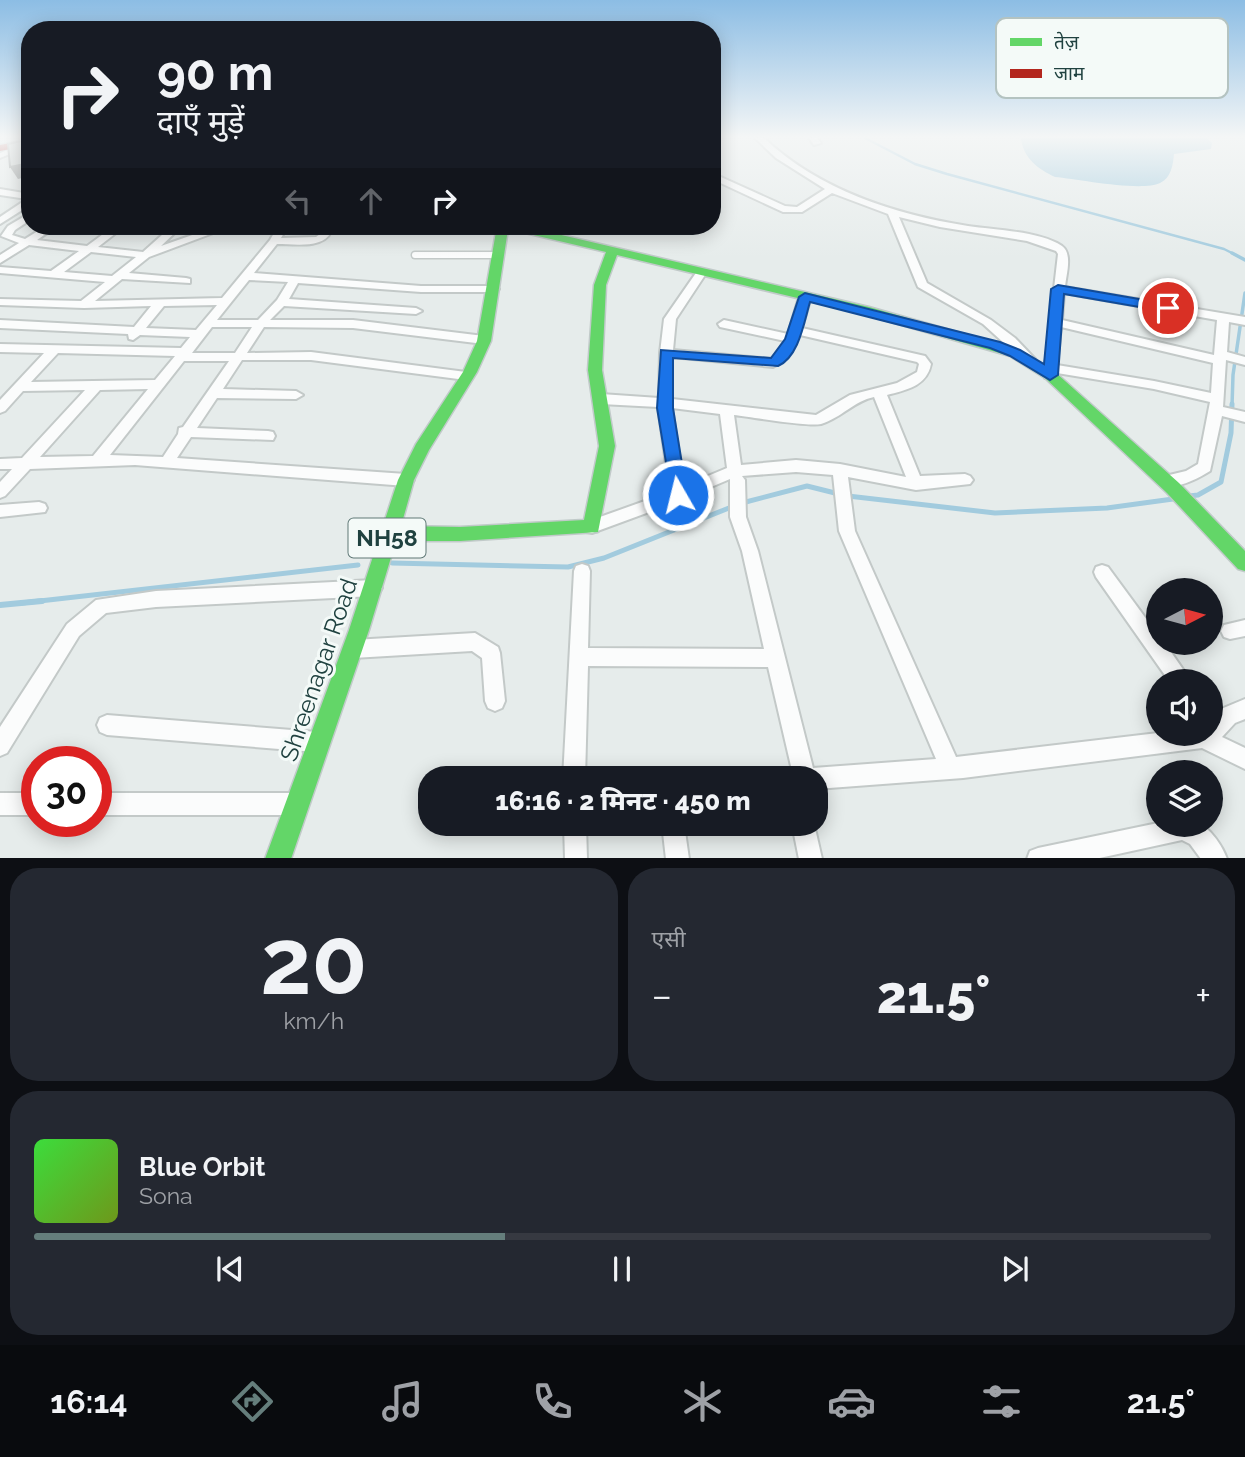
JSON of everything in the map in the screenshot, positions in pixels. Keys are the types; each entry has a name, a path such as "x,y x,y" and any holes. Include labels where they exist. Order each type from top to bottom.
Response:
{"main road":[{"name":"Shreenagar Road","path":"278,858 317,743 353,649 406,480 431,428 466,376 484,340 496,255 502,235"},
{"path":"544,235 995,345 1032,362 1051,371 1238,549 1245,563"},
{"path":"388,533 484,533 592,527 607,446 595,370 600,285 612,251"}],"street":[{"path":"814,178 915,220 1053,246 1063,254 1051,371 1154,385 1242,417"},
{"path":"721,180 783,209 793,210 799,210 833,188"},
{"path":"0,192 21,197"},
{"path":"0,221 21,206"},
{"path":"892,212 922,285 987,322 1032,362"},
{"path":"21,221 4,231 6,236 25,242 145,255 202,235"},
{"path":"0,260 37,235"},
{"path":"53,275 108,235"},
{"path":"84,305 167,235"},
{"path":"97,461 278,235"},
{"path":"274,241 318,240 324,235"},
{"path":"0,270 186,281"},
{"path":"678,495 665,402 666,353 670,319 702,272"},
{"path":"245,276 421,289 493,289"},
{"path":"166,463 184,432 295,280"},
{"path":"411,330 421,289"},
{"path":"1058,289 1234,319 1221,358 1218,407 1205,467 1169,485"},
{"path":"666,353 773,363 780,360 793,334 805,297"},
{"path":"0,302 84,305 223,301"},
{"path":"121,351 161,302"},
{"path":"281,302 416,311"},
{"path":"1055,322 1245,361"},
{"path":"208,323 353,324 484,340"},
{"path":"0,324 198,334"},
{"path":"601,399 665,402 817,420 828,417 848,402 918,379 923,374 924,361 793,334 724,324"},
{"path":"0,358 6,348 184,355 311,356 466,376"},
{"path":"0,408 54,350"},
{"path":"19,387 161,384"},
{"path":"0,492 97,385"},
{"path":"879,392 916,484"},
{"path":"212,393 296,395"},
{"path":"726,410 736,476 738,517 750,551 802,766"},
{"path":"184,432 268,436"},
{"path":"0,464 97,461 166,463 406,480"},
{"path":"592,527 736,476 796,466 840,470 916,484 965,481"},
{"path":"840,470 847,531 950,767"},
{"path":"0,511 39,508"},
{"path":"575,766 582,571"},
{"path":"1102,572 1172,669"},
{"path":"0,746 73,630 102,606 156,598 373,588"},
{"path":"353,649 475,642 491,653 495,701"},
{"path":"578,657 776,658"},
{"path":"1223,720 1245,709"},
{"path":"107,725 317,743"},
{"path":"828,777 950,767 1146,740"},
{"path":"1223,741 1245,759"},
{"path":"0,804 21,804"},
{"path":"112,804 297,804"},
{"path":"1043,858 1183,829 1198,836 1215,858"},
{"path":"575,836 576,858"},
{"path":"675,836 678,858"},
{"path":"806,836 811,858"}],"lane":[{"path":"415,255 496,255"}],"water":[{"path":"1063,178 1167,178 1151,185 1109,184"}],"waterway":[{"path":"962,178 1232,253"},
{"path":"1232,253 1236,255"},
{"path":"1232,253 1245,260"},
{"path":"1232,406 1233,375 1245,293"},
{"path":"1189,496 1198,495 1221,482 1231,433 1232,404"},
{"path":"742,503 807,486 839,494"},
{"path":"848,496 995,513 1107,508 1173,499"},
{"path":"392,563 568,567 604,558 734,506"},
{"path":"27,602 358,565"},
{"path":"27,602 42,601"},
{"path":"0,605 27,602"},
{"path":"22,603 27,602"}],"traffic: fast":[{"path":"278,858 359,630 406,480 422,448 470,372 484,341 502,235"},
{"path":"548,235 864,310 1015,353 1050,375 1173,488 1245,563"},
{"path":"388,533 460,534 592,527 607,446 595,370 600,285 612,251"}],"route":[{"path":"678,495 665,408 666,353 773,363 780,360 792,339 805,297 995,345 1032,362 1050,375 1058,289 1168,308"}]}
